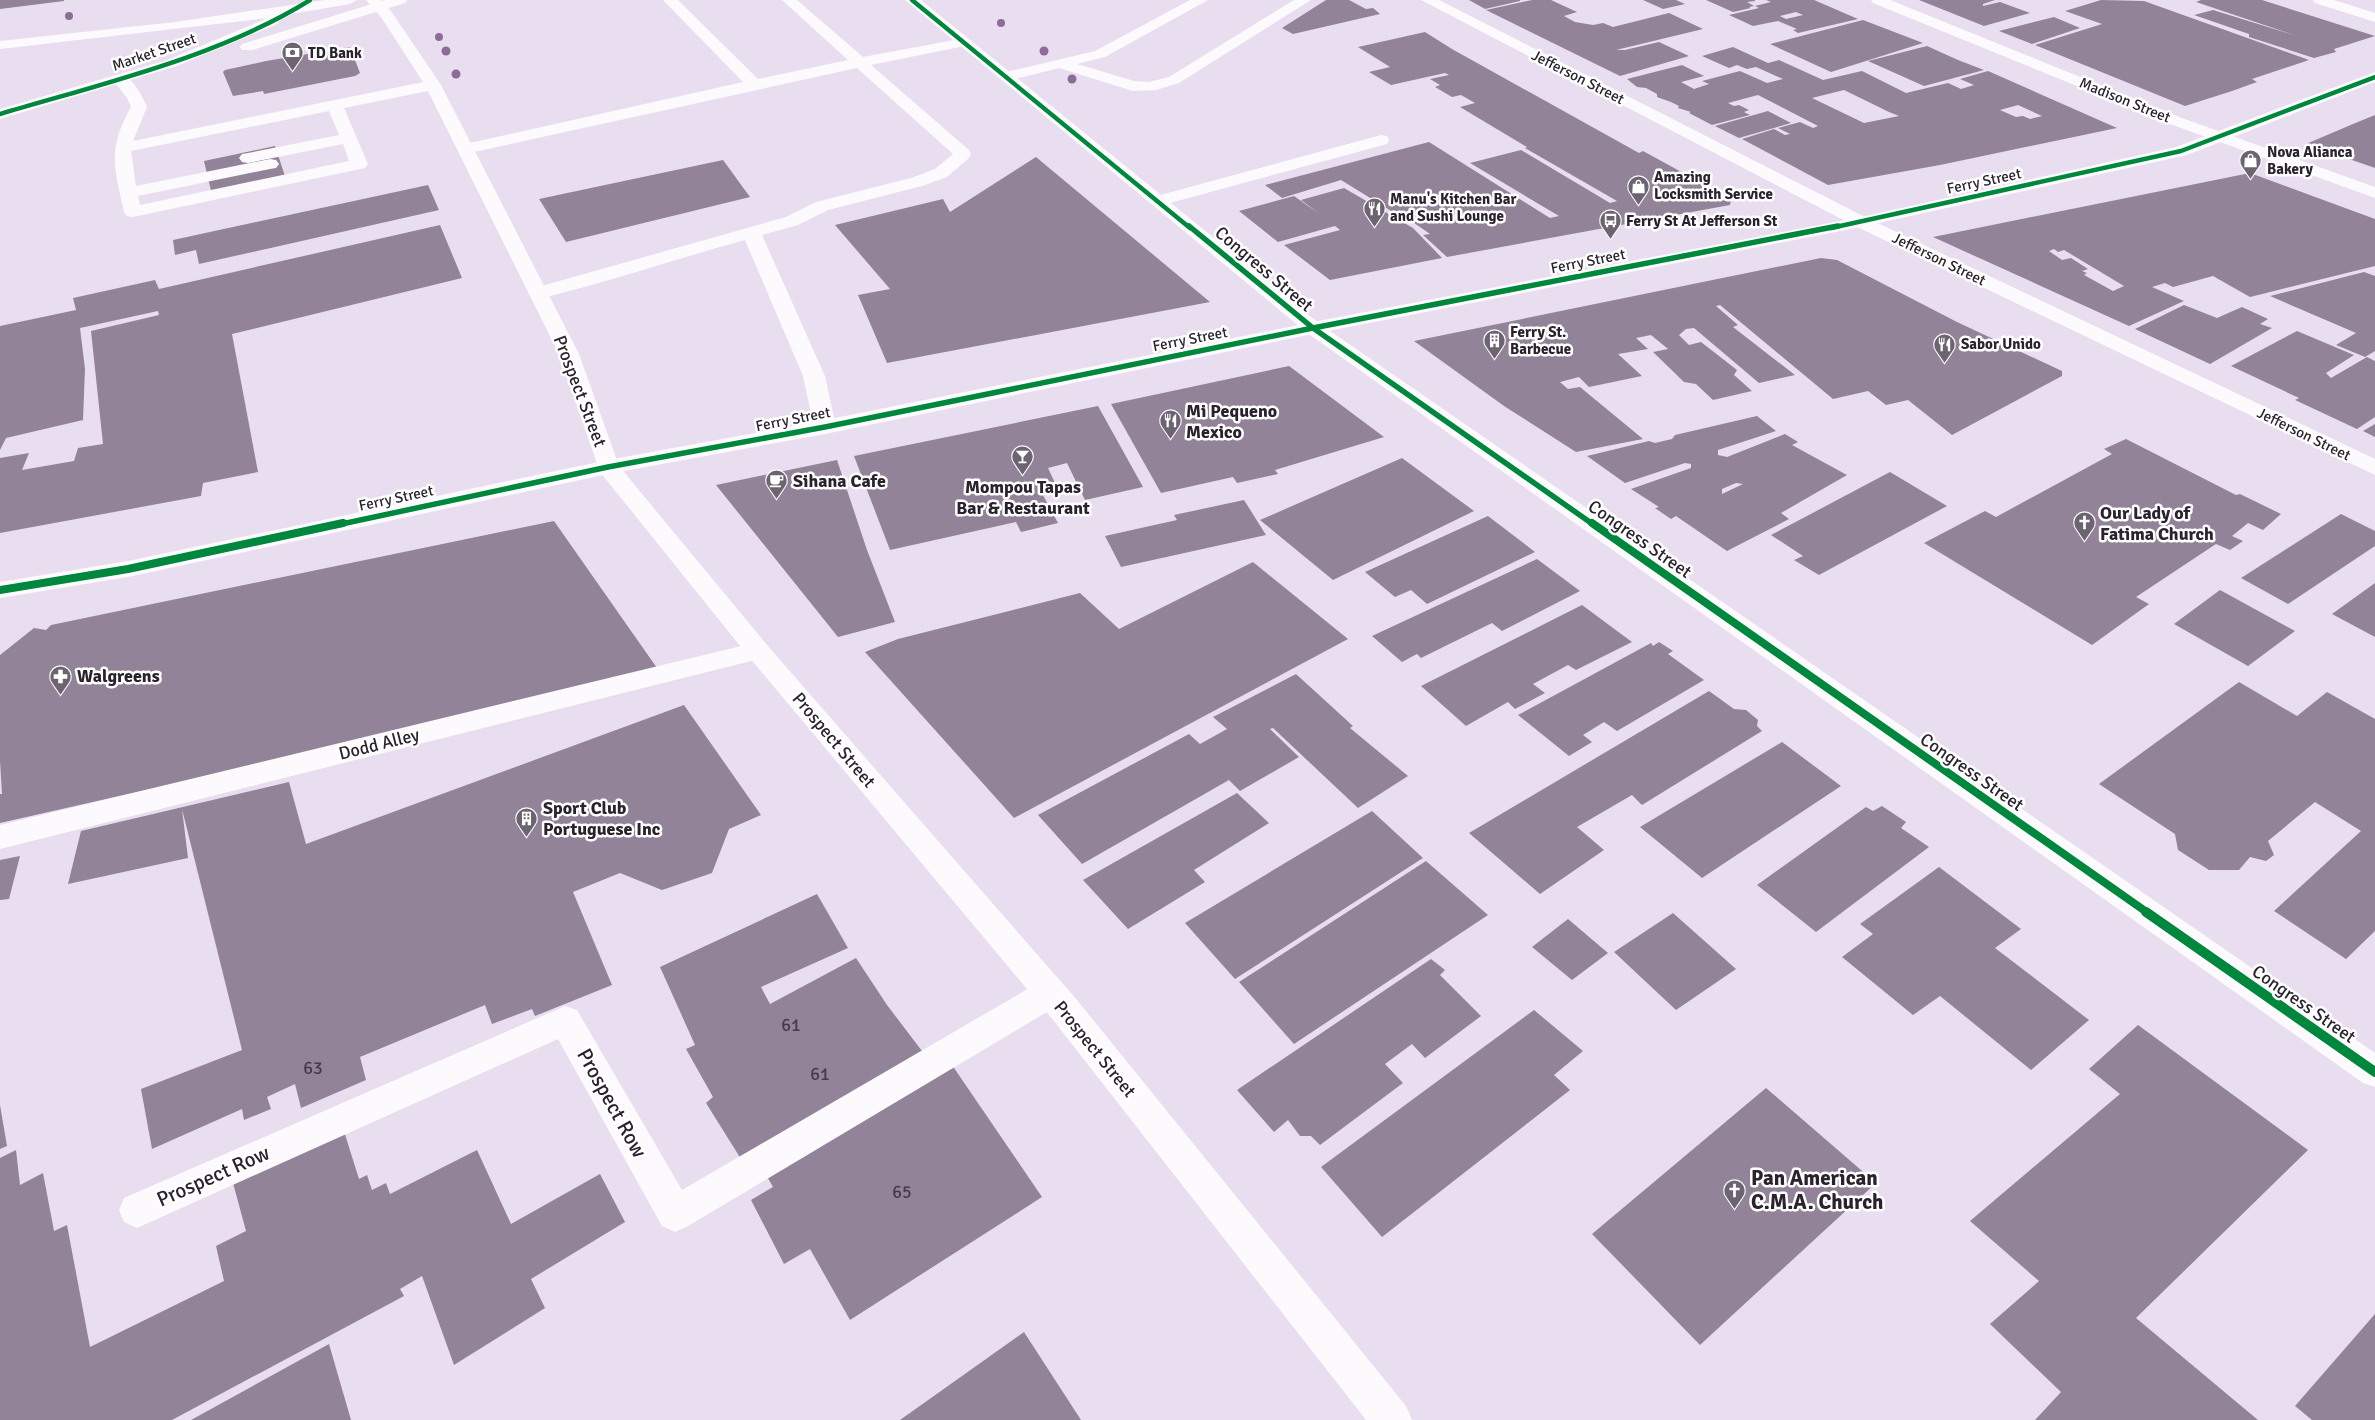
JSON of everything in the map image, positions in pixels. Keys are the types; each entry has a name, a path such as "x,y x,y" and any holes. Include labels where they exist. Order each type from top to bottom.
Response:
{"street":[{"path":"123,32 269,0"},
{"name":"Market Street","path":"0,114 172,63 296,10 310,0"},
{"path":"0,45 123,32 296,10 350,0"},
{"name":"Market Street","path":"172,63 235,51 376,3 400,0"},
{"path":"670,0 755,84"},
{"path":"538,293 600,278 654,259 792,221 822,206 933,176 942,173 963,154 789,0"},
{"name":"Congress Street","path":"912,0 1313,328 2375,1072"},
{"path":"1007,76 1100,54 1201,0"},
{"path":"1061,64 1133,86 1150,87 1174,80 1304,0"},
{"name":"Jefferson Street","path":"1428,0 1861,222 2375,468"},
{"name":"Madison Street","path":"1878,0 2219,137 2375,193"},
{"path":"2320,0 2375,18"},
{"name":"Prospect Street","path":"376,3 432,85 569,354 608,467 758,651 1050,993 1392,1420"},
{"path":"62,96 103,74 139,63 151,47 123,32"},
{"path":"465,149 755,84 965,42"},
{"name":"Ferry Street","path":"0,590 128,570 608,467 825,427 1313,328 1861,222 2181,151 2375,77"},
{"path":"120,79 136,97 139,107 130,121 122,148 121,160 134,212 359,164 335,105"},
{"path":"122,148 432,85"},
{"path":"1159,201 1381,140"},
{"path":"129,193 352,146"},
{"path":"751,232 814,376 825,427"},
{"name":"Dodd Alley","path":"0,837 758,651"},
{"name":"Prospect Row","path":"137,1210 565,1020 675,1214 1050,993"}],"building":[{"path":"0,0 64,0 64,1 0,9"},
{"path":"1326,0 1349,0 1366,9 1373,8 1380,14 1293,34 1282,28"},
{"path":"1469,0 1520,0 1520,1 1485,9"},
{"path":"1532,0 1551,0 1577,12 1564,16 1575,22 1593,25 1603,23 1613,27 1669,13 1703,29 1616,50 1625,50 1659,42 1689,56 1620,76 1486,10"},
{"path":"1643,0 1676,0 1685,4 1663,9"},
{"path":"1706,0 1755,1 1747,2 1754,6 1749,7 1751,8 1733,12"},
{"path":"1766,0 1814,0 1858,19 1798,33 1793,30 1797,29 1778,21 1753,26 1729,15 1759,8 1755,6 1771,2","holes":["1796,12 1803,15 1786,19 1780,16"]},
{"path":"1919,0 1995,0 1983,4 1983,6 2000,2 2030,13 1984,26"},
{"path":"2101,0 2144,1 2309,60 2252,79 2257,82 2185,106 2035,45 2102,24 2065,11"},
{"path":"2201,0 2262,0 2375,36 2334,49 2336,52 2314,58 2249,37 2249,34 2194,15 2213,10 2297,36 2196,2"},
{"path":"2054,17 2080,28 2032,44 1999,31"},
{"path":"1863,20 1923,43 1831,72 1770,44"},
{"path":"1425,32 1452,49 1639,153 1643,151 1731,199 1730,205 1447,257 1423,235 1430,234 1404,216 1401,217 1341,180 1282,198 1265,185 1429,142 1550,218 1559,216 1470,163 1521,150 1610,203 1617,201 1525,148 1527,147 1460,107 1475,103 1461,95 1452,97 1435,87 1440,85 1430,79 1449,75 1445,73 1391,85 1369,72 1390,67 1358,47"},
{"path":"1927,46 1984,70 1924,86 1868,61"},
{"name":"TD Bank","path":"350,47 360,73 355,76 264,94 263,91 233,96 223,72 266,61"},
{"path":"1733,47 1768,63 1779,60 1823,80 1862,71 1906,93 1948,83 1961,89 1974,85 1960,79 1988,71 2117,128 1940,165 1828,185 1742,139 1774,129 1785,135 1790,134 1778,128 1800,122 1813,128 1818,126 1758,95 1728,103 1734,106 1739,105 1749,110 1744,112 1750,115 1712,125 1689,113 1691,112 1678,108 1679,106 1657,97 1657,94 1646,88 1637,87 1627,79 1682,65 1704,76 1681,82 1694,89 1709,84 1702,81 1740,71 1767,83 1783,79 1756,67 1747,69 1737,65 1729,68 1702,56","holes":["1844,90 1889,112 1899,116 1864,123 1812,98","2018,105 2042,116 2030,119 2023,116 2016,117 2000,110"]},
{"path":"1768,111 1791,123 1739,138 1715,126"},
{"path":"2375,115 2375,168 2306,144 2353,124"},
{"path":"275,146 286,179 212,195 204,161"},
{"path":"1036,157 1210,302 887,363 858,295 890,289 835,225 943,199 950,212"},
{"path":"723,160 750,197 566,242 539,199"},
{"path":"2250,173 2375,219 2375,266 2250,297 2213,276 2173,287 2165,283 2152,287 2184,301 2129,326 1933,237","holes":["2054,249 2058,252 2064,250 2124,286 2113,291 2084,275 2087,273 2082,271 2088,269 2071,258 2062,260 2049,251"]},
{"path":"428,185 439,210 199,264 196,250 175,255 173,240"},
{"path":"1344,188 1413,228 1442,258 1330,280 1284,245 1340,230 1335,226 1278,242 1239,211 1294,196 1321,215 1301,200"},
{"path":"440,225 462,278 232,334 258,472 203,483 201,496 0,533 0,458 29,453 22,470 74,461 78,448 103,444 91,331 159,315 158,311 80,328 85,369 83,420 6,438 0,450 0,326 76,310 73,298 155,280 159,289"},
{"path":"1821,258 1837,260 1957,322 2062,371 2062,376 1952,435 1908,400 1886,405 1868,391 1833,399 1720,305 1716,306 1738,325 1733,327 1795,375 1759,383 1694,328 1686,329 1679,335 1689,345 1701,342 1737,370 1734,375 1752,391 1713,400 1696,384 1684,382 1653,352 1668,349 1651,335 1636,338 1648,349 1618,354 1642,376 1589,387 1579,377 1560,382 1568,389 1580,387 1643,439 1576,452 1504,406 1414,341"},
{"path":"2364,272 2375,276 2375,351 2365,357 2336,345 2356,333 2270,296"},
{"path":"2184,305 2217,318 2242,307 2268,319 2260,324 2272,328 2210,364 2135,329"},
{"path":"2297,331 2354,355 2326,373 2331,378 2367,357 2375,361 2375,417 2357,429 2295,400 2299,398 2231,366"},
{"path":"1289,366 1384,437 1275,470 1278,474 1237,483 1233,477 1161,493 1111,404"},
{"path":"1098,406 1143,487 1085,500 1067,463 1048,468 1055,483 1038,486 1058,523 1021,532 1016,522 890,550 854,456"},
{"path":"1757,416 1776,431 1718,450 1718,455 1727,457 1785,434 1798,442 1792,445 1847,475 1781,513 1789,519 1727,551 1676,516 1671,519 1655,508 1659,507 1631,489 1691,468 1691,464 1685,463 1625,483 1587,456 1649,441 1655,443 1672,439 1675,435","holes":["1736,483 1743,484 1722,494 1722,489"]},
{"path":"2375,424 2375,437 2363,431"},
{"name":"Our Lady of Fatima Church","path":"2126,439 2236,495 2240,494 2281,514 2263,530 2248,523 2232,536 2243,541 2230,550 2216,544 2136,597 2149,604 2092,645 1924,543 1985,511 1996,517 2112,454 2104,449"},
{"path":"1402,458 1474,511 1333,580 1260,520"},
{"path":"837,460 867,550 895,622 838,637 716,485"},
{"path":"1890,472 1947,506 1819,575 1794,560 1803,556 1771,535"},
{"path":"1244,500 1266,535 1121,567 1105,536 1177,520 1174,515"},
{"path":"2341,514 2375,531 2375,546 2288,604 2241,578"},
{"path":"1488,516 1535,552 1427,604 1411,590 1395,597 1365,572"},
{"path":"554,521 657,668 402,732 0,823 0,794 2,794 0,761 0,655 34,628 46,630 51,625"},
{"path":"1537,559 1580,591 1502,631 1492,623 1421,658 1417,654 1402,662 1372,636"},
{"path":"1253,562 1348,639 1014,818 865,652 898,639 1080,593 1119,629"},
{"path":"2375,583 2375,637 2332,614"},
{"path":"2220,590 2295,631 2248,666 2174,624"},
{"path":"1582,605 1632,642 1576,670 1568,665 1533,684 1545,693 1515,709 1508,702 1466,726 1421,686"},
{"path":"1659,642 1673,651 1668,654 1704,680 1617,731 1604,722 1583,735 1592,742 1569,756 1518,715 1651,643 1653,646"},
{"path":"1296,674 1353,726 1350,728 1408,776 1358,808 1273,728 1270,729 1299,757 1240,791 1229,780 1082,864 1038,815 1189,734 1200,744 1227,729 1213,717"},
{"path":"2239,682 2297,716 2327,692 2375,719 2375,931 2346,959 2274,911 2361,831 2315,802 2268,841 2274,855 2266,861 2250,857 2239,870 2209,870 2178,850 2175,834 2099,784"},
{"path":"1709,691 1734,709 1746,710 1758,720 1757,726 1762,731 1642,805 1632,795 1577,827 1604,850 1540,894 1469,833"},
{"path":"684,705 761,815 729,829 712,873 662,890 620,873 573,892 612,985 535,1016 532,1009 492,1024 485,1005 360,1057 366,1080 301,1108 295,1084 267,1097 271,1109 244,1120 242,1109 152,1149 141,1089 242,1050 182,809 188,858 68,884 81,831 289,782 306,844"},
{"path":"1782,742 1841,786 1702,878 1640,827"},
{"path":"1237,793 1269,823 1194,870 1205,882 1128,929 1083,880"},
{"path":"1882,806 1906,822 1901,828 1929,847 1816,932 1757,885 1866,807 1873,811"},
{"path":"1372,811 1423,858 1235,979 1185,923"},
{"path":"20,856 9,899 0,900 0,860"},
{"path":"1426,861 1488,915 1294,1044 1239,982"},
{"path":"1939,867 2021,929 1995,948 2089,1020 2031,1070 1940,996 1913,1015 1842,957 1873,934 1860,924"},
{"path":"817,894 848,948 761,987 770,1004 856,958 887,1005 922,1051 741,1159 706,1103 713,1097 686,1049 695,1045 660,967"},
{"path":"1673,913 1736,969 1676,1010 1614,952"},
{"path":"1568,919 1608,953 1572,980 1532,947"},
{"path":"1431,959 1445,970 1440,975 1481,1016 1425,1058 1412,1044 1385,1064 1403,1083 1320,1145 1311,1136 1300,1136 1288,1120 1274,1132 1237,1090"},
{"path":"1534,1010 1583,1051 1554,1075 1570,1090 1382,1237 1321,1167"},
{"path":"2138,1025 2308,1150 2136,1318 2258,1420 2035,1420 2061,1392 1990,1324 2039,1281 1970,1221 2120,1094 2089,1069"},
{"path":"952,1065 1042,1197 850,1320 810,1249 784,1264 751,1200 773,1187 765,1173"},
{"name":"Pan American C.M.A. Church","path":"1766,1088 1876,1183 1700,1345 1592,1234"},
{"path":"0,1105 7,1146 0,1149"},
{"path":"343,1128 359,1179 367,1175 372,1190 386,1183 390,1194 477,1150 511,1224 600,1174 625,1222 531,1279 545,1308 454,1365 422,1276 400,1289 404,1296 172,1420 0,1420 0,1158 16,1150 20,1185 43,1173 54,1231 67,1225 90,1347 224,1281 216,1246 246,1231 233,1183"},
{"path":"2375,1314 2375,1420 2312,1420 2295,1406"},
{"path":"1024,1332 1081,1420 900,1420"},
{"path":"329,1344 351,1420 191,1420"}],"cycle path":[{"path":"0,114 167,63 267,24 310,0"},
{"path":"912,0 1313,328 2375,1072"},
{"path":"0,590 128,569 608,467 825,427 1313,328 1861,222 2181,151 2375,77"}],"place":[{"name":"TD Bank","path":"292,72"},
{"name":"Nova Alianca Bakery","path":"2251,180"},
{"name":"Amazing Locksmith Service","path":"1638,205"},
{"name":"Manu's Kitchen Bar and Sushi Lounge","path":"1374,227"},
{"name":"Ferry St At Jefferson St","path":"1610,240"},
{"name":"Ferry St. Barbecue","path":"1494,360"},
{"name":"Sabor Unido","path":"1945,363"},
{"name":"Mi Pequeno Mexico","path":"1170,440"},
{"name":"Mompou Tapas Bar & Restaurant","path":"1023,476"},
{"name":"Sihana Cafe","path":"777,500"},
{"name":"Our Lady of Fatima Church","path":"2084,542"},
{"name":"Walgreens","path":"61,695"},
{"name":"Sport Club Portuguese Inc","path":"527,837"},
{"name":"Pan American C.M.A. Church","path":"1735,1209"}]}
